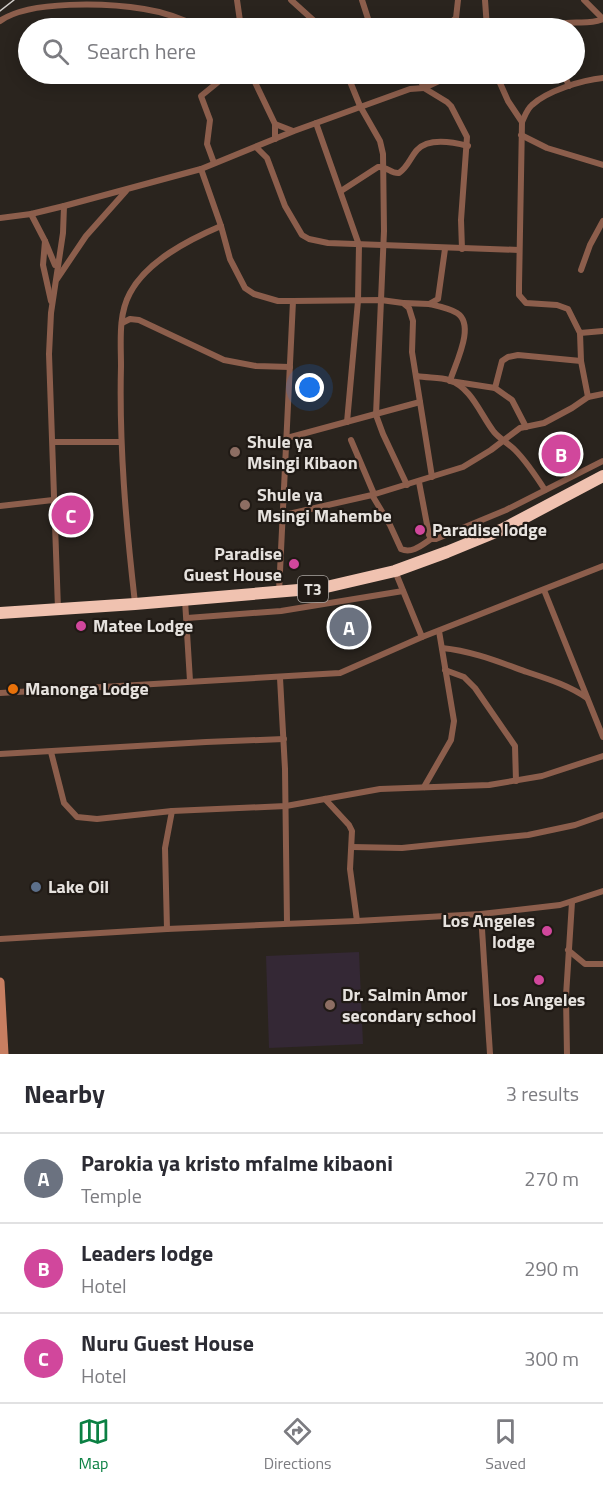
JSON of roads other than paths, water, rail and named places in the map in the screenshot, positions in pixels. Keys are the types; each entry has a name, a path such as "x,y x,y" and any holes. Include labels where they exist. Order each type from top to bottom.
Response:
{"highway":[{"name":"T3","path":"0,613 322,588 395,571 503,529 603,476"}],"street":[{"path":"237,0 240,18"},
{"path":"291,0 311,18"},
{"path":"362,0 368,18"},
{"path":"456,18 458,0"},
{"path":"485,0 486,18"},
{"path":"584,0 603,19 585,23"},
{"path":"0,21 21,10 38,7 117,7 156,12 178,18"},
{"path":"585,82 603,78"},
{"path":"214,163 207,144 210,120 201,96 216,84"},
{"path":"256,84 275,124 267,158"},
{"path":"351,84 360,106 382,146 381,300 376,415 407,485"},
{"path":"422,84 424,88 451,106 465,131 468,146 462,197 462,249"},
{"path":"0,218 31,214 127,191 201,169 360,106 433,84"},
{"path":"500,84 508,101 522,122"},
{"path":"578,84 532,104 522,122 519,250 521,299 526,303 564,306 571,314 580,333 581,361 588,397"},
{"path":"316,123 359,245 358,301 347,422"},
{"path":"275,124 294,131"},
{"path":"521,135 547,148 603,165"},
{"path":"383,167 391,172 399,173 406,167 418,148 433,143 453,142 468,146"},
{"path":"256,147 267,158 285,206 302,235 316,241 445,249 519,250"},
{"path":"340,191 372,171 383,167"},
{"path":"201,169 230,259 245,288 254,294 278,301 381,300 429,304 457,313 464,322 465,334 450,381"},
{"path":"56,280 86,236 127,191"},
{"path":"58,609 49,354 52,304 63,233 64,206"},
{"path":"31,214 54,259 56,268"},
{"path":"581,270 590,245 603,221"},
{"path":"135,604 122,483 122,323 124,308 130,294 148,271 180,247 221,226"},
{"path":"45,241 43,265 52,304"},
{"path":"429,304 439,296 445,249"},
{"path":"279,593 293,302"},
{"path":"403,303 409,308 413,321 411,344 432,477"},
{"path":"122,323 130,319 140,320 224,360 256,366 290,367"},
{"path":"580,333 603,331"},
{"path":"495,388 502,361 508,357 530,356 581,361"},
{"path":"417,376 495,388 512,400 526,427"},
{"path":"450,381 472,398 493,430 532,469 545,490"},
{"path":"284,515 373,495 463,467 520,428 537,426 561,415 588,397 603,394"},
{"path":"287,438 420,402"},
{"path":"351,440 373,495 401,549 410,551 431,539 445,536 603,461"},
{"path":"53,442 121,442"},
{"path":"418,482 431,539"},
{"path":"0,506 53,500"},
{"path":"0,693 340,673 603,566"},
{"path":"395,571 422,638"},
{"path":"544,590 603,737"},
{"path":"187,618 281,610 403,591"},
{"path":"185,600 190,681"},
{"path":"424,787 451,740 453,732 453,709 439,631"},
{"path":"442,648 469,652 512,666 557,682 587,698"},
{"path":"445,670 464,677 475,688 511,740 516,749 516,781"},
{"path":"280,678 286,806 287,923"},
{"path":"0,754 284,739"},
{"path":"51,752 64,803 77,817 97,819 172,810 286,806 369,790 489,785 542,776 603,756"},
{"path":"326,799 351,828 350,880 357,921"},
{"path":"167,929 165,848 172,810"},
{"path":"352,847 402,848 528,834 575,825 603,815"},
{"path":"0,939 481,914 572,902 603,891"},
{"path":"567,1054 568,950 572,902"},
{"path":"481,914 490,1054"},
{"path":"568,950 585,964 603,964"},
{"path":"0,982 4,1054"}],"railway":[{"path":"0,11 14,0"}],"place":[{"name":"Shule ya Msingi Kibaon","path":"235,452"},
{"name":"Leaders lodge","path":"561,454"},
{"name":"Shule ya Msingi Mahembe","path":"245,505"},
{"name":"Nuru Guest House","path":"71,515"},
{"name":"Paradise lodge","path":"420,530"},
{"name":"Paradise Guest House","path":"294,564"},
{"name":"Matee Lodge","path":"81,626"},
{"name":"Parokia ya kristo mfalme kibaoni","path":"349,627"},
{"name":"Manonga Lodge","path":"13,689"},
{"name":"Lake Oil","path":"36,887"},
{"name":"Los Angeles lodge","path":"547,931"},
{"name":"Los Angeles","path":"539,980"},
{"name":"Dr. Salmin Amor secondary school","path":"330,1005"}]}
